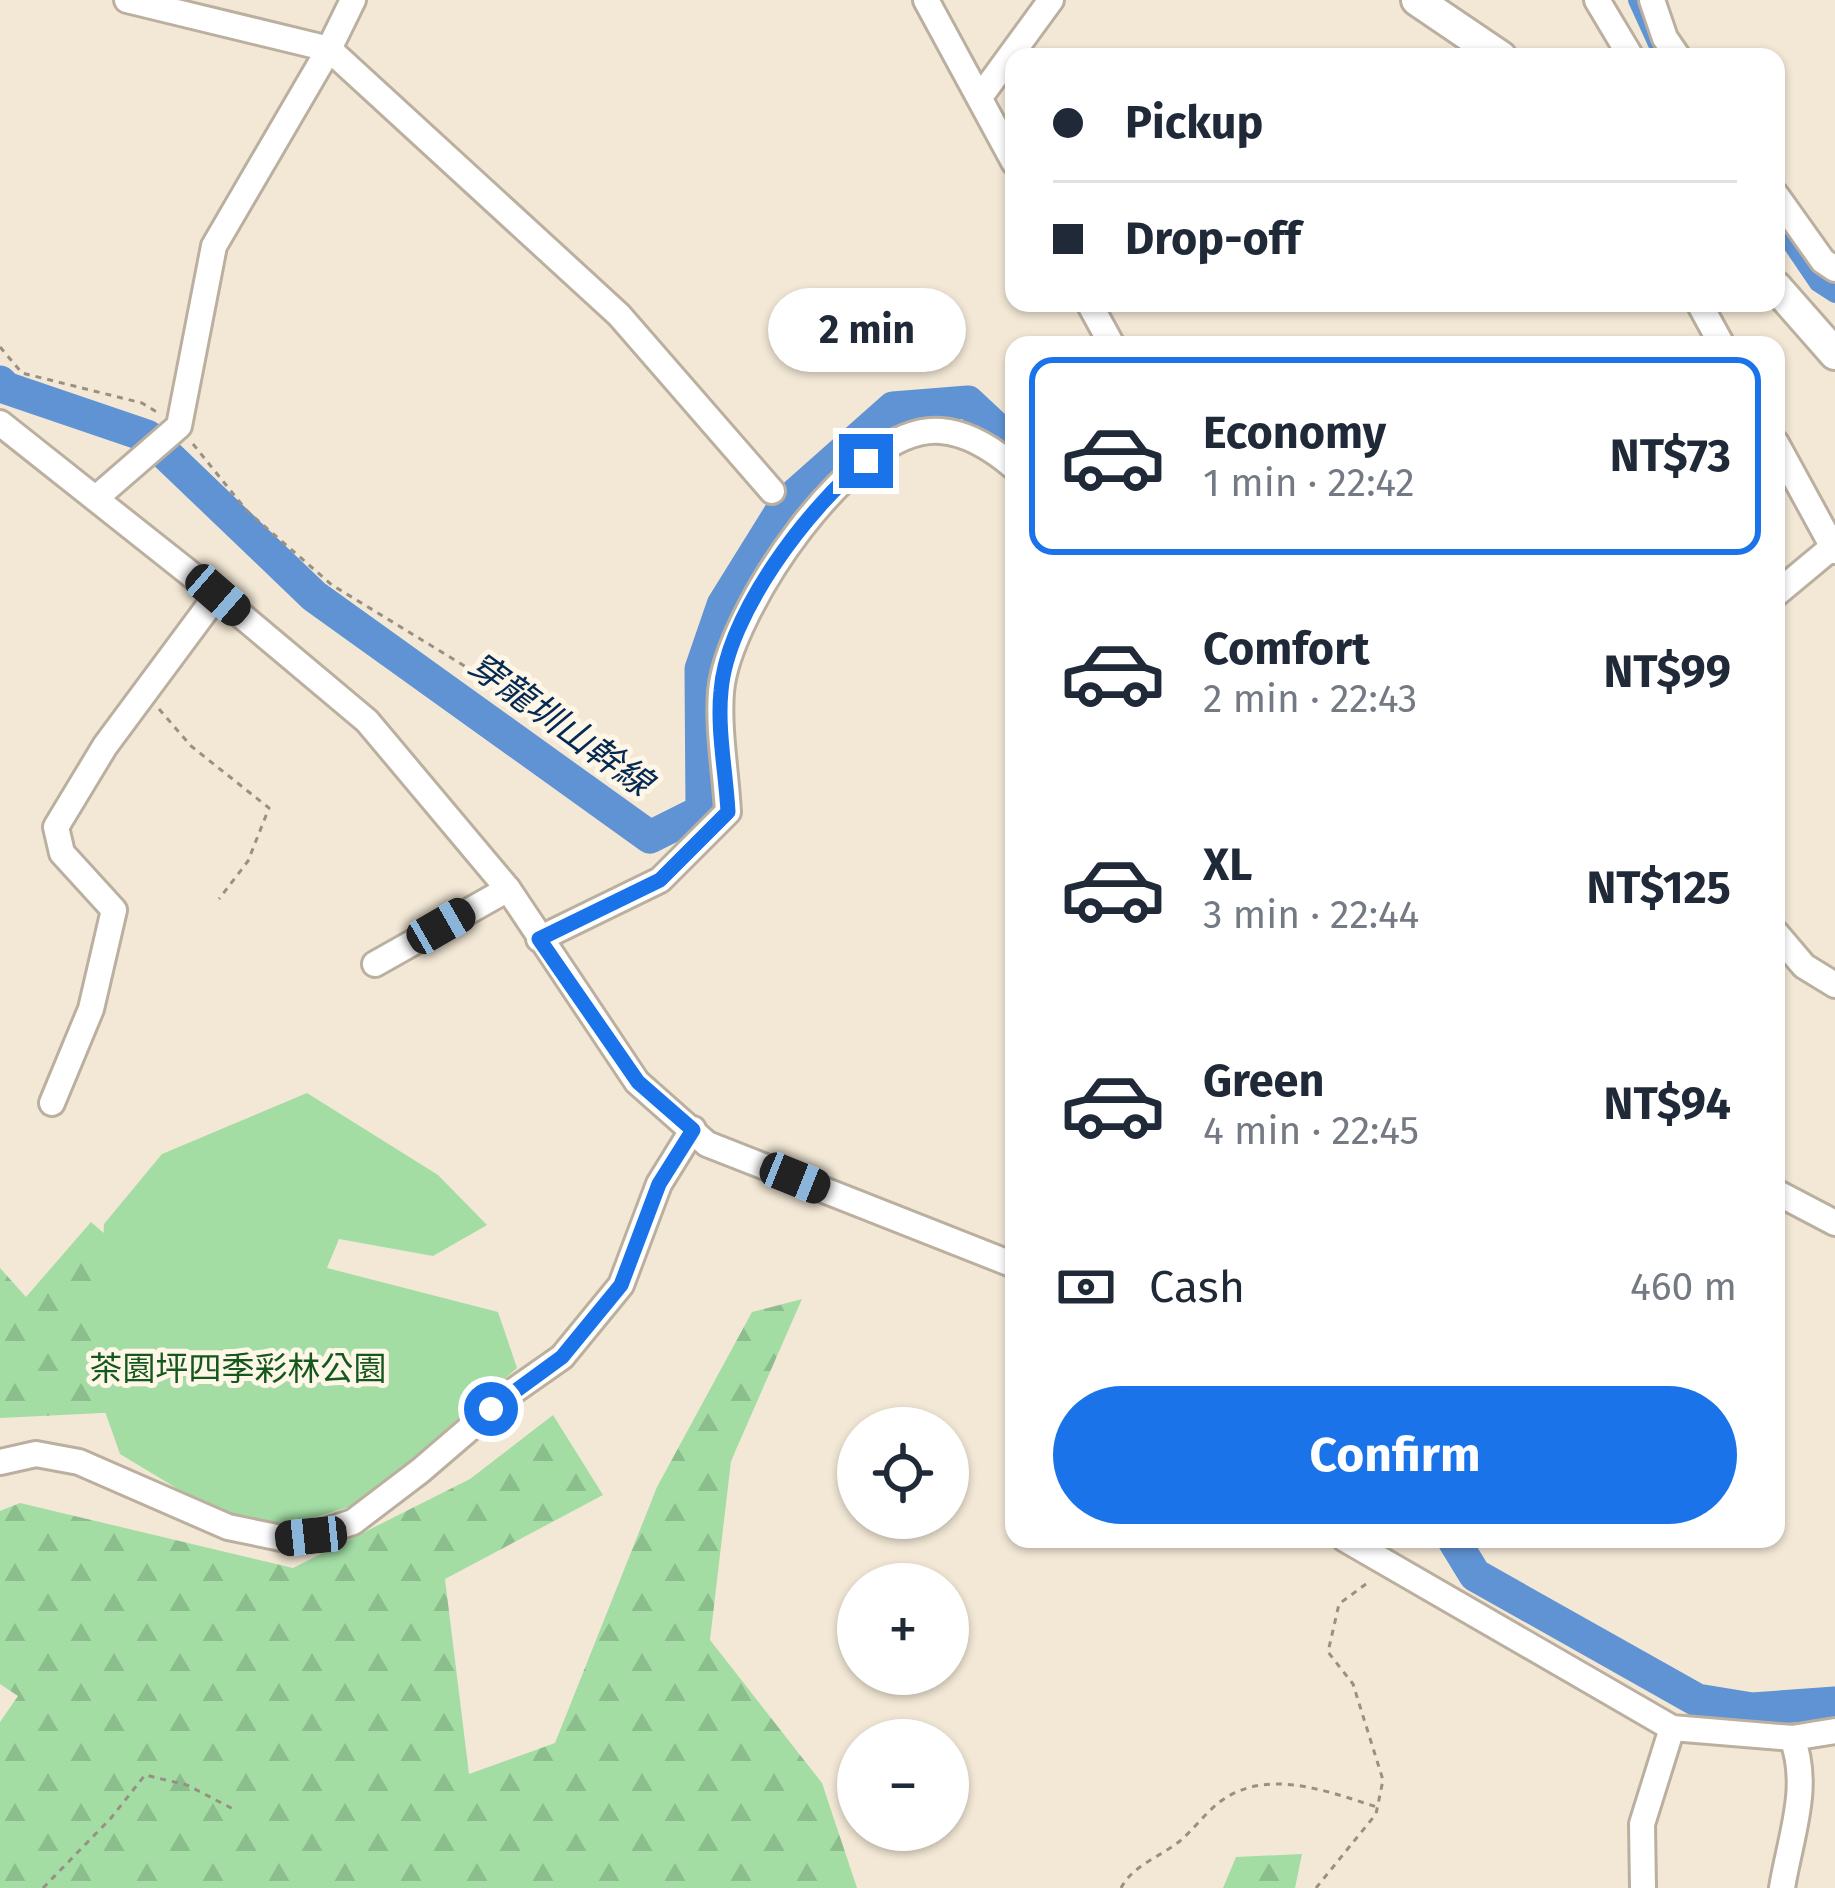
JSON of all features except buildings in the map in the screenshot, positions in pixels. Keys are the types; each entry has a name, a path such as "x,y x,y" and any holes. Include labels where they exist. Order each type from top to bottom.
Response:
{"main road":[{"path":"1417,0 1488,48"},
{"path":"1785,295 1835,354"}],"street":[{"path":"127,0 329,50 619,315 772,491"},
{"path":"96,498 177,429 214,246 329,50 353,0"},
{"path":"926,0 1005,145"},
{"path":"1016,48 1051,0"},
{"path":"1597,0 1626,48"},
{"path":"1652,0 1672,48"},
{"path":"980,97 1005,63"},
{"path":"1785,208 1823,261 1835,269"},
{"path":"1804,314 1835,324"},
{"path":"0,423 218,595 367,721 508,889 638,1082 707,1144 1005,1261"},
{"path":"539,939 660,880 728,812 721,689 745,611 773,564 847,476 886,446 942,431 990,447 1005,460"},
{"path":"1785,459 1834,547 1785,587"},
{"path":"52,1103 91,1009 114,910 62,853 56,827 104,746 218,595"},
{"path":"375,964 508,889"},
{"path":"1785,943 1804,965 1835,985"},
{"path":"0,1462 36,1454 79,1462 228,1527 286,1539 353,1522 562,1357 621,1285 659,1184 693,1130"},
{"path":"1785,1197 1835,1222"},
{"path":"1360,1548 1672,1728 1792,1738 1835,1731"},
{"path":"1642,1888 1642,1824 1672,1728"},
{"path":"1782,1888 1802,1786 1792,1738"}],"path":[{"path":"0,347 22,373 142,403 177,429 247,511 332,584 476,673 491,659"},
{"path":"146,694 190,746 269,808 248,860 219,899"},
{"path":"1316,1888 1376,1814 1383,1780 1353,1684 1328,1652 1339,1604 1391,1566"},
{"path":"43,1888 112,1818 145,1774 187,1785 235,1810"},
{"path":"1121,1888 1127,1876 1178,1843 1223,1799 1244,1791 1318,1786 1377,1807"}],"green space":[{"name":"茶園坪四季彩林公園","path":"307,1093 438,1175 487,1225 433,1256 339,1239 327,1268 498,1312 517,1368 359,1504 285,1526 211,1509 120,1454 97,1389 104,1224 162,1154"},
{"path":"91,1222 149,1272 143,1411 0,1418 0,1268 26,1297"},
{"path":"802,1299 731,1461 710,1640 822,1783 837,1828 837,1851 845,1851 857,1888 0,1888 0,1722 18,1696 0,1684 0,1511 20,1503 293,1568 470,1479 553,1415 603,1495 445,1579 469,1774 555,1743 657,1487 752,1312"},
{"path":"1302,1854 1295,1888 1223,1888 1236,1857"}],"waterway":[{"path":"1637,0 1659,48"},
{"path":"1785,234 1818,283 1835,294"},
{"name":"穿龍圳山幹線","path":"0,382 147,436 314,596 650,837 702,811 701,669 723,605 787,502 893,408 968,402 1005,437"},
{"name":"穿龍圳山幹線","path":"1458,1548 1475,1575 1697,1700 1752,1709 1835,1703"}],"route":[{"path":"491,1409 562,1357 621,1285 659,1184 693,1130 638,1082 539,939 660,880 728,812 721,689 745,611 773,564 847,476 866,461"}]}
